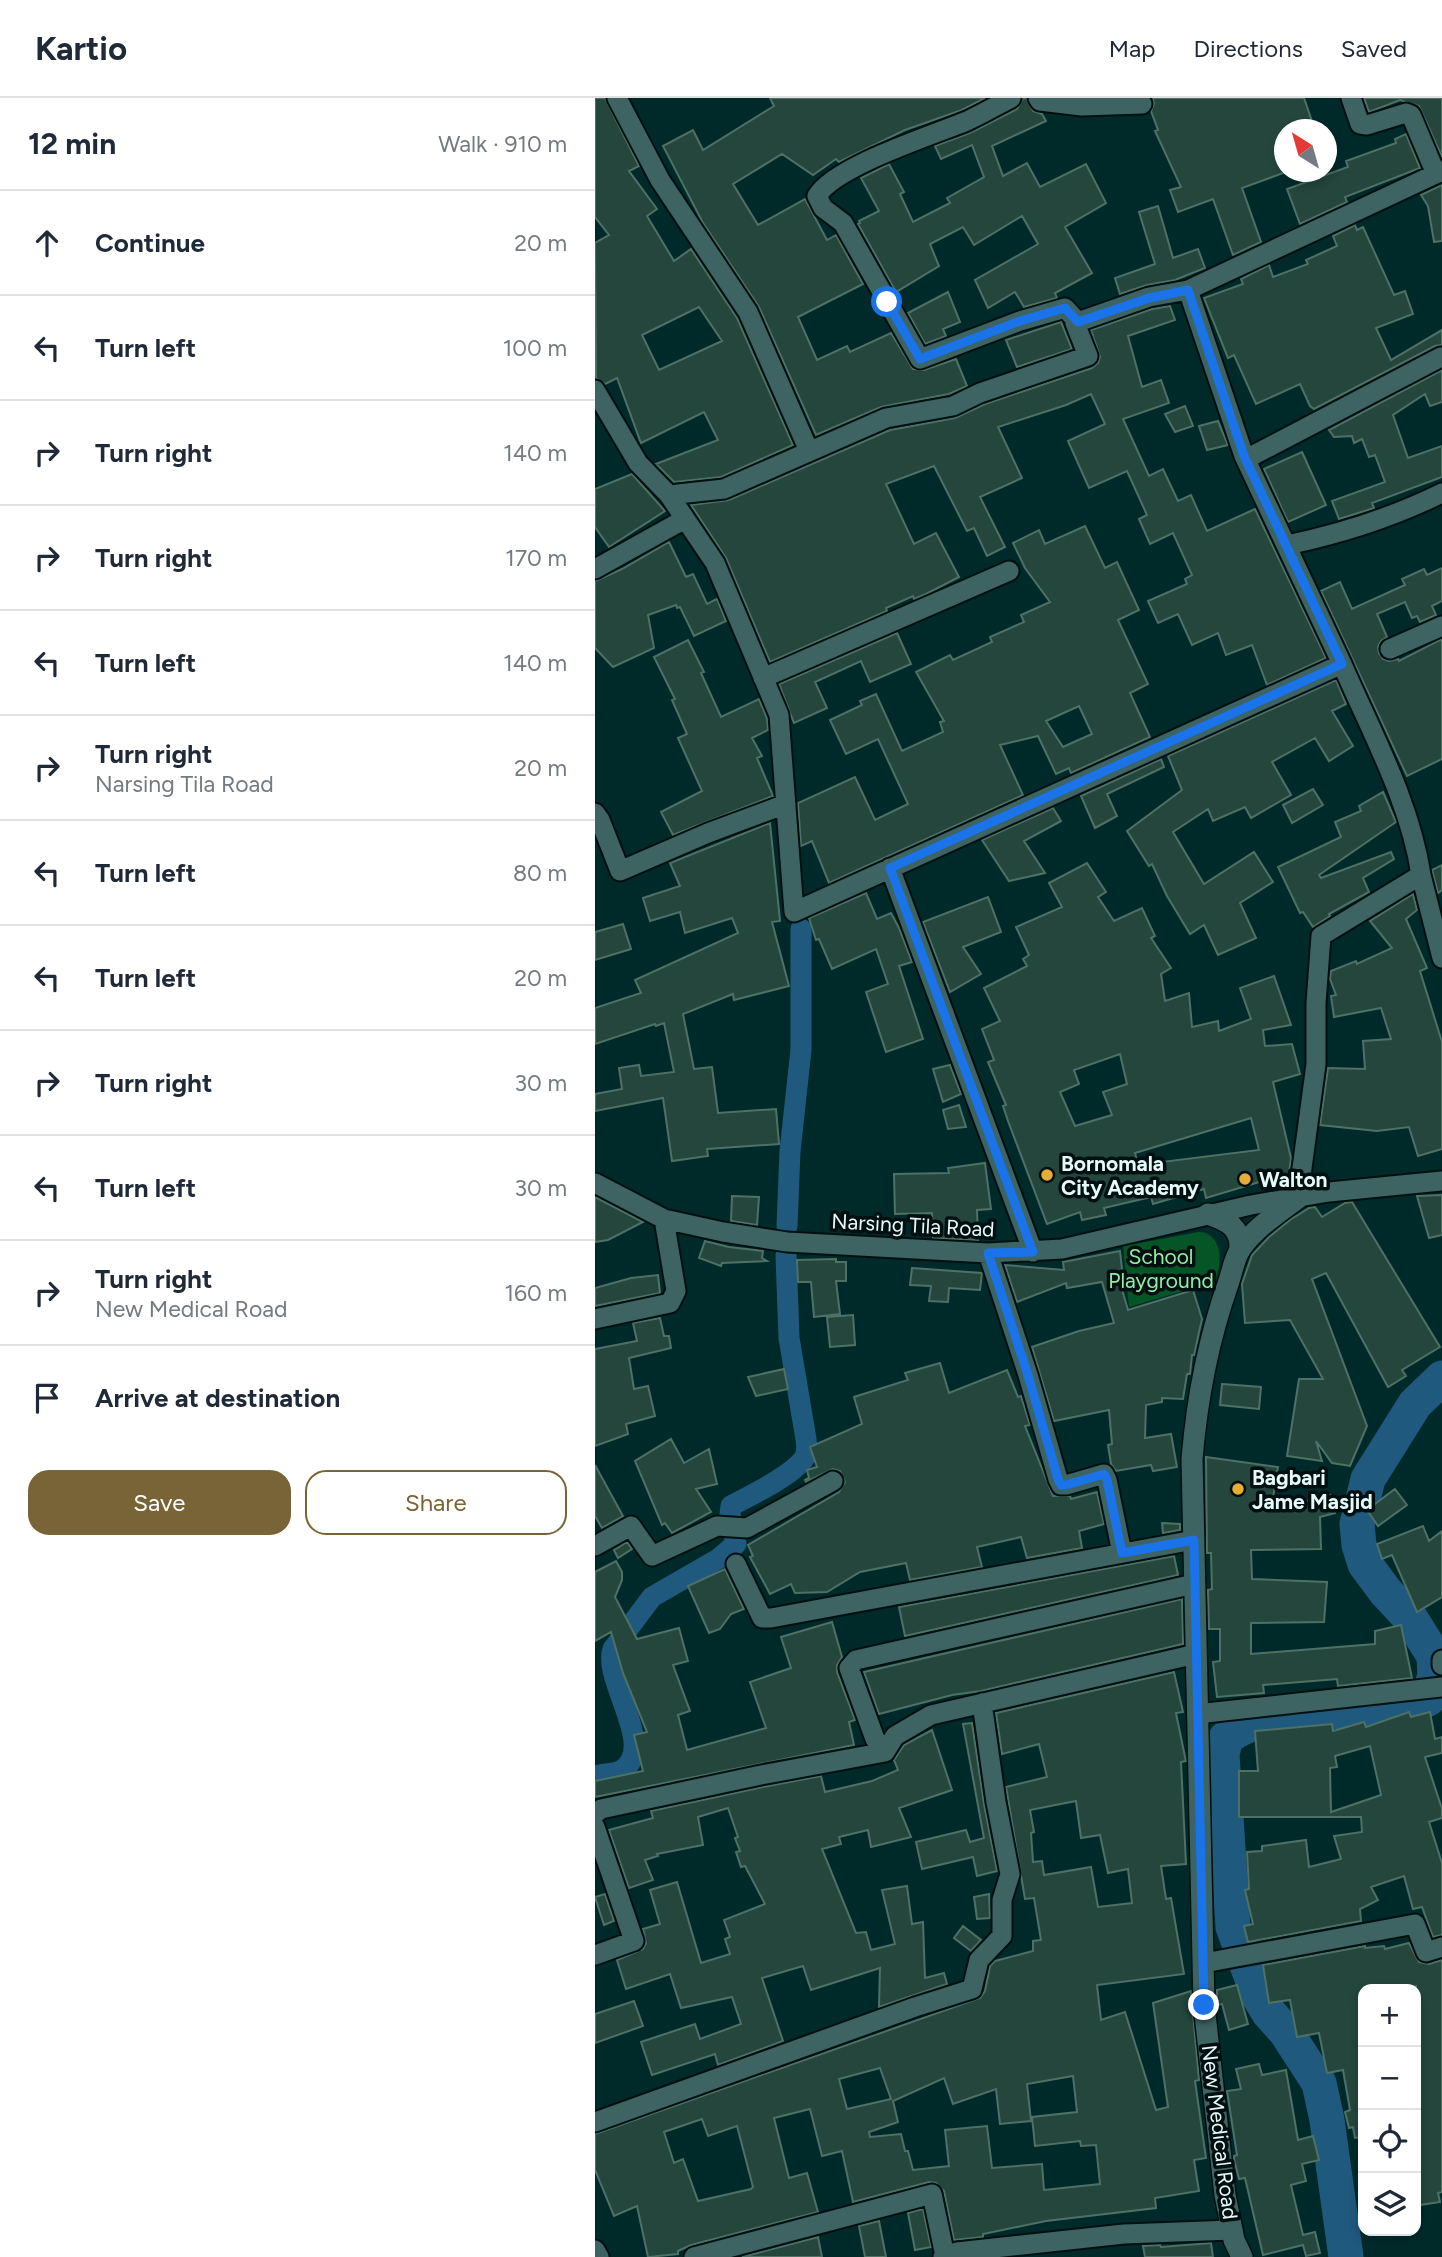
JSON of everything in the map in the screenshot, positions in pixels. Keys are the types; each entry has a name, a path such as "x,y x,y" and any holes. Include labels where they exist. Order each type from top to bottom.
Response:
{"street":[{"path":"617,98 660,180 748,312 809,451"},
{"path":"1011,98 970,120 874,157 823,187 817,196 823,208 843,223 920,359 1020,321 1065,308 1078,322"},
{"path":"1038,98 1040,102 1082,106 1142,104"},
{"path":"669,495 724,489 886,418 953,405 1088,356 1075,323 1149,298 1188,290 1439,172 1411,115 1406,113 1367,125 1360,124 1351,98"},
{"path":"1188,290 1246,459 1342,664 1403,806 1417,849 1420,875 1442,958"},
{"path":"1246,459 1441,357"},
{"path":"595,390 638,463 669,495 715,563 779,715 794,912 1342,664"},
{"path":"1287,545 1336,535 1421,503 1442,492"},
{"path":"595,569 685,519"},
{"path":"764,678 1009,571"},
{"path":"1390,649 1442,626"},
{"path":"595,813 620,871 708,833 786,804"},
{"path":"890,868 1033,1252"},
{"path":"1298,1198 1316,1065 1316,1003 1321,936 1420,875"},
{"name":"Narsing Tila Road","path":"595,1183 664,1219 723,1232 787,1242 988,1253 1062,1249 1208,1214 1329,1192 1442,1181"},
{"name":"New Medical Road","path":"1242,2257 1234,2241 1217,2132 1204,2005 1192,1459 1196,1420 1213,1332 1240,1250 1261,1227 1298,1198"},
{"path":"1208,1214 1232,1225 1239,1236 1240,1250"},
{"path":"595,1319 670,1303 676,1291 664,1219"},
{"path":"988,1253 1028,1375 1058,1479 1061,1485 1066,1485 1104,1474 1122,1553"},
{"path":"595,1546 631,1526 652,1556 717,1526 747,1528 833,1481"},
{"path":"736,1564 762,1618 771,1618 1194,1540"},
{"path":"885,1752 875,1739 849,1668 856,1660 1195,1584"},
{"path":"595,1814 601,1810 649,1798 885,1752 895,1736 932,1715 1196,1654"},
{"path":"1197,1714 1442,1687"},
{"path":"595,2122 972,1989 979,1960 1002,1936 1002,1900 1010,1874 996,1802 982,1703"},
{"path":"595,1827 634,1941 595,1955"},
{"path":"1204,1963 1415,1924 1426,1952 1442,1947"},
{"path":"694,2257 932,2194 944,2256 957,2252 1123,2234 1233,2231"},
{"path":"595,2250 599,2257"}],"green space":[{"name":"School Playground","path":"1199,1232 1213,1238 1217,1244 1220,1259 1214,1282 1129,1307 1123,1246"}],"building":[{"path":"595,98 605,98 639,166 629,171 657,209 647,216 674,261 691,249 737,318 793,445 721,477 674,482 656,464 718,440 704,412 641,443 617,378 605,384 596,378 595,243 609,235 595,217","holes":["699,307 722,341 659,370 642,335"]},
{"path":"770,98 985,98 962,110 905,130 839,162 836,159 813,175 782,154 733,184 758,225 805,199 827,240 836,235 863,284 798,317 817,360 847,346 850,352 891,333 913,369 924,370 956,359 967,386 949,394 881,407 816,435 759,307 703,223 663,146 693,130 703,150 774,106"},
{"path":"1023,98 1026,98 1033,111 1042,114 1046,121 992,146 1003,176 1027,163 1040,187 1086,164 1106,203 1065,227 1092,273 1055,293 1057,298 1024,307 1015,292 988,308 975,280 1038,244 1022,216 974,245 963,227 930,244 939,266 896,292 858,224 879,211 861,178 889,164 904,192 900,194 913,222 950,203 947,198 984,177 972,145 941,159 935,146 972,132 1017,109"},
{"path":"1153,98 1304,98 1311,119 1274,119 1274,176 1242,188 1261,242 1233,255 1213,199 1178,212 1170,190 1181,187 1155,131 1158,130 1151,111"},
{"path":"1364,98 1442,98 1442,157 1419,106 1400,100 1369,112"},
{"path":"1406,134 1420,168 1345,197 1347,202 1300,224 1287,189 1306,182 1337,182 1337,171 1348,167 1346,161 1396,143 1395,139"},
{"path":"1442,185 1442,241 1434,242 1428,206 1421,195"},
{"path":"1158,206 1173,258 1198,249 1205,268 1175,280 1120,294 1115,278 1155,264 1139,212"},
{"path":"1355,225 1357,230 1363,227 1394,295 1405,291 1413,314 1376,328 1391,360 1442,330 1442,345 1435,346 1314,409 1300,384 1256,404 1234,355 1228,358 1204,298 1243,284 1241,279 1269,265 1273,277 1308,264 1306,260 1337,246 1333,236"},
{"path":"948,292 960,322 943,329 946,336 925,344 908,313"},
{"path":"1170,306 1175,320 1128,336 1142,387 1161,380 1169,403 1123,419 1149,476 1163,469 1178,501 1191,495 1207,531 1255,509 1326,658 1267,685 1252,645 1226,655 1218,633 1192,645 1178,614 1158,623 1148,601 1187,584 1185,579 1192,575 1173,533 1150,544 1139,519 1147,515 1127,471 1089,488 1068,441 1105,424 1091,394 998,427 1022,478 980,497 1005,547 987,556 974,528 967,531 934,466 886,484 914,544 936,533 959,577 770,662 726,558 691,505 729,500 890,430 955,418 985,404 1092,368 1100,357 1091,330 1152,309"},
{"path":"1061,322 1072,349 1017,367 1006,340"},
{"path":"1442,370 1442,402 1430,406 1425,394 1393,415 1408,458 1442,446 1442,477 1372,503 1374,508 1339,519 1332,501 1385,482 1375,455 1369,457 1362,439 1354,443 1352,436 1334,437 1329,430"},
{"path":"1185,406 1193,426 1175,432 1165,414"},
{"path":"1218,421 1228,445 1207,450 1199,426"},
{"path":"1302,452 1326,505 1288,522 1264,469"},
{"path":"632,474 665,511 609,547 595,527 595,489"},
{"path":"1085,526 1105,568 1117,562 1139,610 1118,620 1148,684 1130,693 1150,737 1071,773 1069,768 1056,774 1038,736 1000,745 1023,795 829,883 812,841 801,846 798,803 855,777 875,820 908,804 878,739 846,754 830,720 862,705 860,701 876,694 902,751 943,732 940,722 944,721 916,672 950,655 953,660 992,642 990,637 1024,622 1021,615 1050,602 1025,568 1013,543 1039,530 1045,544","holes":["1079,706 1092,734 1063,747 1046,721"]},
{"path":"669,542 686,577 693,574 707,604 717,599 726,621 694,636 680,607 677,608 676,605 648,615 654,648 613,667 595,648 595,581"},
{"path":"1442,568 1442,601 1432,606 1436,615 1420,622 1417,616 1412,618 1405,602 1377,614 1387,637 1378,647 1383,659 1399,661 1442,639 1442,759 1407,776 1321,591 1340,582 1352,609 1405,585 1402,579 1424,569 1427,575"},
{"path":"897,633 911,664 870,682 861,661 815,682 827,708 794,723 779,684"},
{"path":"688,640 704,672 701,673 721,717 759,699 767,718 768,730 752,738 762,756 757,758 773,796 673,835 661,812 702,791 678,738 687,734 672,700 675,699 654,657"},
{"path":"1336,680 1346,704 1332,711 1353,746 1329,761 1315,738 1272,762 1291,795 1251,818 1245,807 1213,821 1208,809 1173,832 1204,884 1254,852 1273,882 1240,903 1256,938 1218,955 1204,925 1190,934 1152,864 1149,866 1127,831 1182,790 1168,756"},
{"path":"1161,759 1164,767 1107,794 1117,816 1095,828 1081,796"},
{"path":"1313,789 1323,805 1292,823 1283,805"},
{"path":"1383,792 1396,822 1319,875 1321,878 1391,852 1394,859 1363,878 1369,892 1329,914 1330,916 1313,927 1303,912 1300,913 1278,867 1341,837 1335,822 1361,811 1359,806"},
{"path":"1053,808 1061,821 1024,841 1045,873 1009,881 982,840"},
{"path":"770,823 780,921 772,922 789,986 734,1000 733,994 683,1014 694,1069 712,1067 718,1113 776,1109 779,1144 707,1149 708,1156 672,1161 663,1098 595,1111 595,1094 622,1089 619,1068 639,1065 641,1076 674,1072 664,1023 595,1044 595,1008 641,993 635,980 738,933 732,918 685,933 680,912 650,921 643,898 680,886 670,863"},
{"path":"1087,863 1106,892 1098,897 1114,921 1142,908 1155,936 1151,938 1171,968 1161,974 1165,1001 1189,993 1192,1027 1218,1021 1219,1031 1251,1019 1240,988 1274,976 1291,1025 1263,1030 1265,1046 1292,1044 1300,1074 1273,1082 1291,1158 1289,1173 1206,1198 1204,1189 1153,1204 1151,1197 1104,1208 1106,1215 1082,1220 1080,1212 1047,1224 1008,1121 1003,1106 1006,1105 988,1062 994,1060 982,1029 1000,1021 984,988 1027,966 1023,959 1029,955 1016,927 1062,907 1049,883","holes":["1120,1054 1127,1084 1103,1092 1112,1115 1075,1126 1060,1092 1079,1084 1074,1070","1251,1118 1259,1150 1138,1165 1135,1153"]},
{"path":"1442,865 1442,890 1438,893 1432,870"},
{"path":"866,893 877,919 891,913 899,928 912,962 899,966 923,1039 886,1052 866,992 888,984 876,949 832,969 819,939 816,940 809,918"},
{"path":"1413,894 1417,910 1406,919 1427,968 1420,971 1442,1042 1442,1149 1418,1156 1409,1127 1377,1131 1320,1125 1328,1068 1365,1069 1363,1041 1391,1039 1381,1008 1334,1017 1331,996 1336,995 1330,979 1331,971 1356,961 1357,964 1392,948 1370,921"},
{"path":"988,897 1001,932 963,947 981,974 950,992 923,922"},
{"path":"623,924 631,949 595,960 595,932"},
{"path":"950,1065 961,1094 943,1102 933,1069"},
{"path":"959,1105 966,1127 948,1129 943,1110"},
{"path":"985,1163 991,1209 977,1210 978,1240 933,1238 932,1213 895,1214 894,1174 949,1173 948,1168"},
{"path":"1442,1195 1442,1235 1429,1238 1417,1196"},
{"path":"732,1196 759,1197 757,1225 731,1221"},
{"path":"595,1197 643,1222 608,1240 595,1242"},
{"path":"1352,1202 1440,1347 1402,1370 1406,1376 1388,1387 1326,1273 1312,1279 1367,1426 1350,1466 1332,1463 1316,1441 1322,1461 1287,1456 1299,1379 1323,1379 1290,1320 1245,1323 1242,1284 1252,1255 1290,1220 1309,1208 1315,1207 1322,1217 1345,1203"},
{"path":"705,1241 763,1251 762,1258 767,1261 722,1263 721,1266 699,1258"},
{"path":"1120,1251 1123,1278 1119,1279 1128,1310 1193,1290 1202,1319 1183,1399 1162,1398 1162,1402 1146,1405 1145,1438 1171,1434 1177,1467 1153,1471 1151,1465 1116,1471 1111,1464 1108,1445 1112,1444 1109,1410 1054,1421 1032,1347 1079,1331 1114,1323 1102,1282 1067,1288 1066,1283 1017,1302 1005,1265 1064,1270 1063,1262"},
{"path":"836,1259 836,1262 846,1262 846,1281 836,1281 840,1314 814,1317 811,1282 798,1282 797,1260"},
{"path":"912,1268 982,1273 980,1290 949,1288 948,1302 929,1301 931,1286 910,1285"},
{"path":"658,1275 660,1293 595,1306 595,1288 631,1278"},
{"path":"853,1315 855,1345 830,1347 827,1317"},
{"path":"660,1318 664,1336 669,1336 671,1348 629,1358 634,1389 648,1386 655,1416 626,1424 628,1434 595,1446 595,1349 637,1341 633,1323"},
{"path":"940,1363 949,1393 1007,1370 1018,1397 1021,1396 1030,1425 1025,1426 1053,1496 1070,1496 1071,1499 1097,1492 1104,1524 1079,1531 1082,1548 1027,1558 1021,1537 977,1547 982,1567 910,1580 906,1563 860,1572 827,1592 795,1593 791,1584 770,1594 750,1557 753,1556 748,1545 839,1492 845,1482 840,1471 833,1469 806,1482 809,1478 807,1470 817,1467 810,1447 862,1424 854,1397 908,1380 905,1373"},
{"path":"784,1369 788,1389 756,1396 748,1377"},
{"path":"1222,1384 1261,1387 1259,1409 1220,1405"},
{"path":"671,1439 684,1463 709,1449 717,1484 696,1489 711,1512 672,1533 665,1523 662,1525 635,1461"},
{"path":"1206,1457 1278,1467 1271,1510 1330,1495 1335,1513 1320,1517 1321,1549 1251,1550 1252,1579 1327,1582 1324,1622 1251,1623 1251,1654 1375,1644 1375,1631 1401,1625 1412,1678 1338,1686 1337,1679 1263,1685 1264,1693 1217,1697 1213,1662 1220,1661 1220,1629 1209,1629 1208,1590 1212,1589 1211,1553 1207,1553"},
{"path":"595,1465 623,1516 602,1528 595,1516"},
{"path":"1395,1489 1407,1505 1378,1526 1367,1510"},
{"path":"1162,1523 1180,1524 1180,1530 1163,1533"},
{"path":"1423,1526 1429,1541 1442,1531 1442,1597 1417,1612 1392,1555 1382,1559 1377,1544"},
{"path":"627,1542 632,1549 618,1558 614,1550"},
{"path":"1174,1556 1178,1575 905,1636 899,1607"},
{"path":"616,1561 622,1572 622,1580 615,1597 637,1639 679,1628 688,1661 673,1665 690,1711 678,1715 687,1750 766,1728 750,1682 791,1668 781,1637 832,1622 842,1657 837,1665 837,1672 855,1720 849,1722 854,1745 595,1797 595,1781 643,1771 634,1735 647,1732 623,1673 611,1632 595,1641 595,1572"},
{"path":"725,1569 744,1609 731,1614 720,1629 709,1633 688,1586"},
{"path":"1182,1599 1183,1644 981,1691 952,1695 879,1714 864,1672"},
{"path":"1174,1672 1183,1712 1176,1713 1186,1761 1181,1762 1186,1864 1161,1866 1166,1899 1171,1898 1184,1974 1097,1985 1101,2020 1125,2012 1156,2110 1168,2107 1153,2003 1191,1991 1199,2080 1195,2081 1206,2158 1194,2160 1199,2191 1155,2198 1156,2208 1046,2221 983,2234 983,2237 954,2240 944,2191 936,2183 929,2182 853,2202 842,2151 822,2156 810,2109 774,2118 789,2178 807,2173 818,2212 691,2245 678,2251 678,2254 648,2257 637,2206 614,2216 595,2170 595,2134 980,1998 985,1991 990,1966 995,1961 1033,1951 1033,1941 1041,1940 1034,1898 1025,1899 1006,1787 1047,1777 1039,1744 1002,1754 996,1713","holes":["1076,1801 1081,1838 1100,1835 1108,1873 1128,1869 1132,1903 1098,1907 1091,1867 1044,1875 1042,1861 1033,1862 1031,1833 1034,1832 1030,1810","880,2068 891,2099 847,2109 839,2079","1073,2076 1077,2112 1032,2117 1035,2146 1080,2141 1081,2146 1096,2145 1100,2184 1044,2190 1042,2164 992,2168 987,2126 945,2130 949,2166 913,2170 901,2134 870,2137 869,2132 898,2122 893,2101 944,2078 953,2104 996,2089 1000,2124 1031,2121 1027,2084","702,2119 708,2136 737,2126 753,2187 698,2201 683,2159 674,2163 664,2132"]},
{"path":"1409,1712 1411,1717 1430,1712 1435,1739 1442,1737 1442,1753 1425,1757 1442,1809 1442,1818 1429,1822 1442,1863 1442,1935 1433,1937 1422,1907 1413,1909 1404,1876 1371,1887 1378,1900 1360,1909 1361,1921 1248,1942 1244,1926 1253,1924 1245,1890 1249,1889 1247,1852 1262,1851 1262,1846 1306,1840 1309,1867 1341,1859 1334,1836 1362,1832 1361,1817 1239,1817 1239,1771 1258,1771 1255,1731 1332,1724 1333,1731 1364,1722 1366,1727","holes":["1370,1746 1381,1795 1331,1812 1330,1768 1337,1767 1335,1756"]},
{"path":"972,1723 997,1871 977,1876 973,1857 922,1869 916,1842 966,1830 970,1842 984,1838 963,1724"},
{"path":"932,1730 952,1790 899,1808 911,1837 871,1847 868,1830 839,1837 841,1844 822,1849 856,1933 866,1932 871,1950 895,1944 882,1890 907,1886 912,1924 923,1922 925,1978 944,1973 947,1984 879,2007 880,1968 811,1990 803,1966 762,1978 783,2041 718,2065 715,2054 652,2075 641,2042 695,2024 700,2039 741,2024 732,1997 681,2008 670,1974 626,1989 617,1960 643,1949 646,1943 643,1929 660,1924 650,1890 677,1882 701,1963 730,1954 725,1939 730,1937 724,1920 765,1904 745,1866 741,1867 736,1852 740,1851 735,1838 738,1837 728,1808 698,1817 703,1845 657,1854 658,1856 645,1860 653,1880 629,1888 609,1830 653,1818 651,1811 821,1776 825,1792 872,1781 898,1770 894,1760 904,1745"},
{"path":"605,1894 614,1921 604,1925 595,1897"},
{"path":"989,1894 990,1918 977,1919 974,1897"},
{"path":"963,1926 981,1940 971,1951 954,1938"},
{"path":"1409,1943 1419,1962 1429,1964 1442,1960 1440,2202 1421,2205 1421,1984 1358,1984 1358,2138 1355,2138 1345,2112 1350,2110 1343,2070 1327,2073 1319,2033 1297,2037 1290,2000 1269,2003 1263,1965 1365,1946 1384,1946 1385,1949"},
{"path":"1237,1985 1248,2024 1229,2030 1222,2004 1217,2005 1217,1990"},
{"path":"634,2001 643,2026 595,2043 595,2014"},
{"path":"1259,2064 1262,2075 1286,2070 1298,2140 1313,2136 1319,2160 1302,2164 1306,2181 1291,2185 1303,2235 1315,2232 1320,2253 1306,2256 1303,2245 1263,2255 1245,2178 1239,2179 1234,2159 1237,2155 1227,2091 1241,2089 1236,2069"},
{"path":"923,2209 931,2247 915,2250 908,2213"},
{"path":"879,2221 886,2257 865,2257 859,2226"},
{"path":"818,2237 822,2257 742,2257"},
{"path":"1211,2243 1213,2257 1145,2257 1143,2246 1161,2247"}],"waterway":[{"path":"787,1226 790,1151 801,1050 801,929"},
{"path":"595,1776 622,1770 631,1760 634,1746 632,1730 615,1677 613,1649 652,1597 718,1559 736,1544 731,1506 789,1473 806,1455 806,1439 789,1338 786,1255"},
{"path":"1346,2257 1327,2120 1319,2083 1258,1995 1233,1927 1222,1754 1226,1738 1247,1726 1271,1718 1404,1706 1428,1699 1435,1675 1434,1656 1411,1619 1365,1564 1359,1545 1357,1524 1368,1479 1415,1404 1442,1378"}],"place":[{"name":"Bornomala City Academy","path":"1047,1175"},
{"name":"Walton","path":"1245,1179"},
{"name":"Bagbari Jame Masjid","path":"1238,1489"}],"route":[{"path":"887,302 920,359 1020,321 1065,308 1078,322 1149,298 1188,290 1244,456 1342,664 890,868 1033,1252 988,1253 1028,1375 1058,1479 1061,1485 1066,1485 1104,1474 1122,1553 1194,1540 1204,2005"}]}
